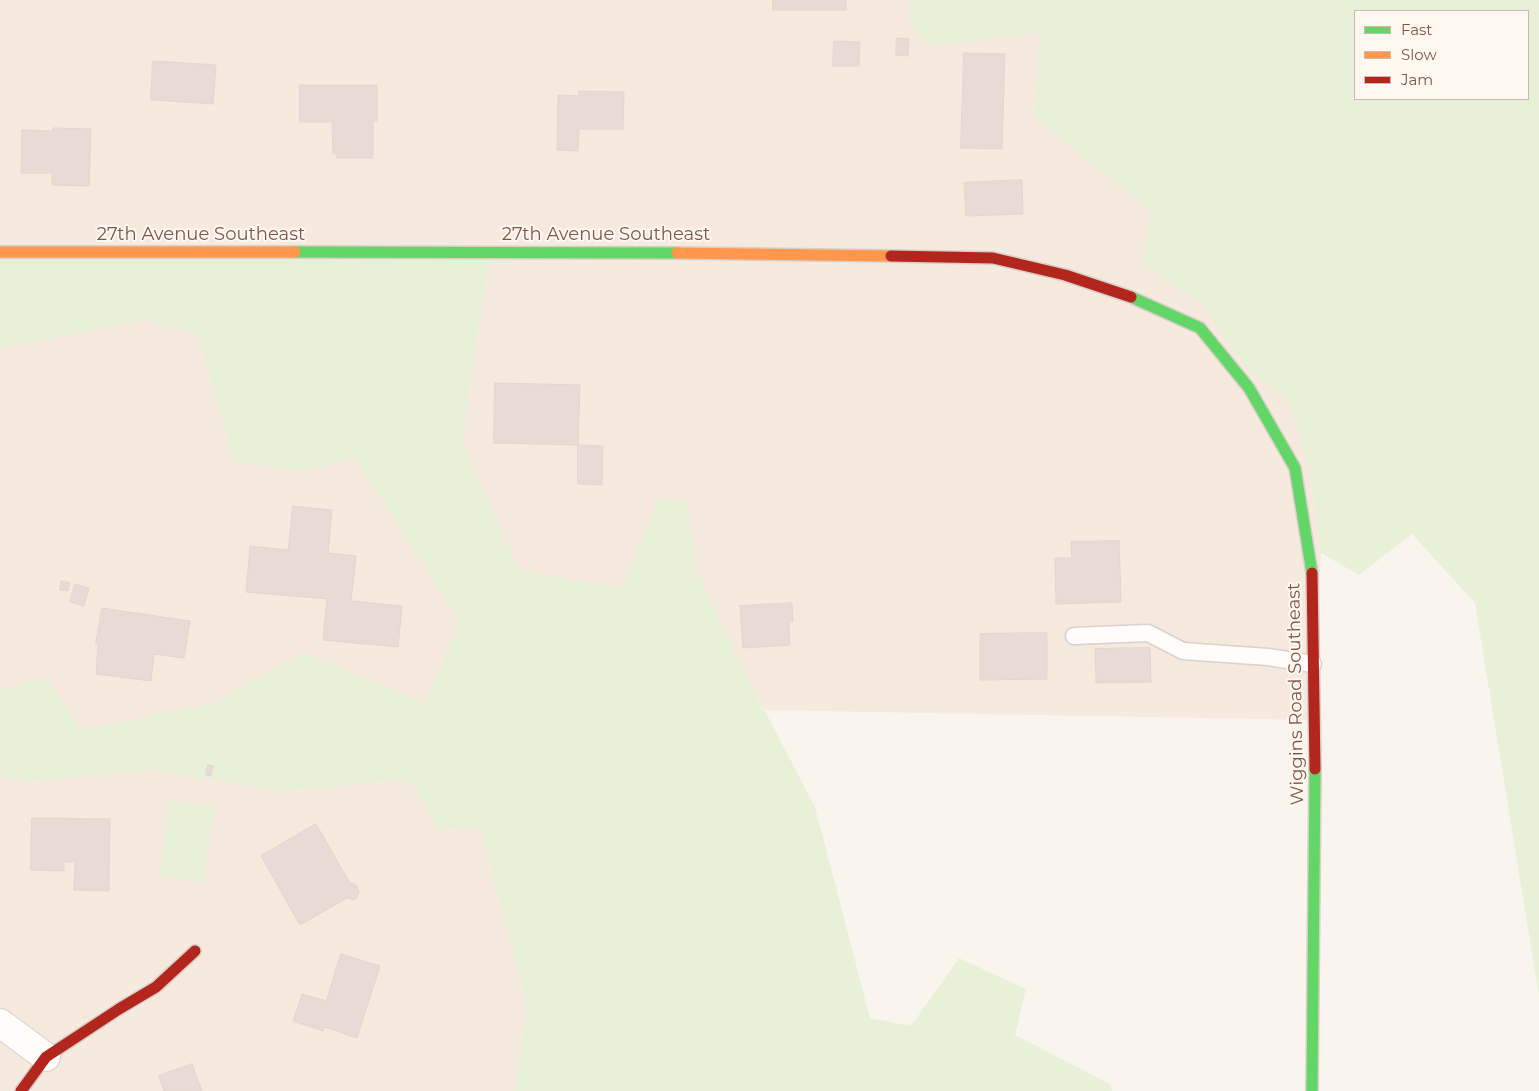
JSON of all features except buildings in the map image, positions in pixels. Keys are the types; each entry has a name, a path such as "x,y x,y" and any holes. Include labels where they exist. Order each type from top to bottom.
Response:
{"street":[{"name":"27th Avenue Southeast","path":"0,252 697,253 993,258 1065,275 1132,297 1200,328"},
{"name":"Wiggins Road Southeast","path":"1200,328 1250,388 1295,468 1312,573 1314,806 1312,1091"},
{"path":"21,1091 46,1057 119,1008 156,987 195,951"},
{"path":"0,1022 46,1057"}],"lane":[{"path":"1074,636 1148,633 1183,651 1268,657 1313,664"}],"shaded area":[{"path":"0,0 909,0 911,25 930,46 1040,32 1034,117 1151,211 1144,263 1205,306 1246,369 1288,398 1310,469 1321,553 1314,720 765,710 741,665 696,570 687,501 658,499 622,589 518,570 462,442 490,253 0,252"},
{"path":"147,320 197,334 233,461 305,471 354,458 460,622 424,703 303,652 214,703 82,730 46,678 0,690 0,348"},
{"path":"152,770 284,791 408,780 439,830 480,828 527,1006 515,1091 0,1091 0,776 30,782"}],"green space":[{"path":"909,0 1539,0 1539,996 1475,603 1412,534 1359,575 1321,553 1310,469 1288,398 1246,369 1204,306 1143,263 1151,211 1034,117 1040,32 930,46 911,25"},
{"path":"0,252 490,253 462,442 518,569 622,589 658,499 688,501 696,570 741,665 815,807 870,1018 911,1026 959,958 1026,989 1015,1035 1110,1084 1112,1091 515,1091 527,1006 480,828 439,830 408,780 284,791 152,770 30,782 0,776 0,690 46,678 82,730 214,703 303,652 424,703 460,622 354,459 305,471 233,461 197,334 147,320 0,348"},
{"path":"169,800 214,806 204,882 160,876"}],"traffic: fast":[{"path":"295,252 677,253"},
{"path":"1131,297 1200,328 1249,388 1295,468 1312,573"},
{"path":"1312,1091 1315,769"}],"traffic: slow":[{"path":"0,252 295,252"},
{"path":"677,253 891,256"}],"traffic: jam":[{"path":"891,256 993,258 1065,275 1131,297"},
{"path":"1312,573 1315,769"},
{"path":"21,1091 46,1057 156,987 195,951"}]}
